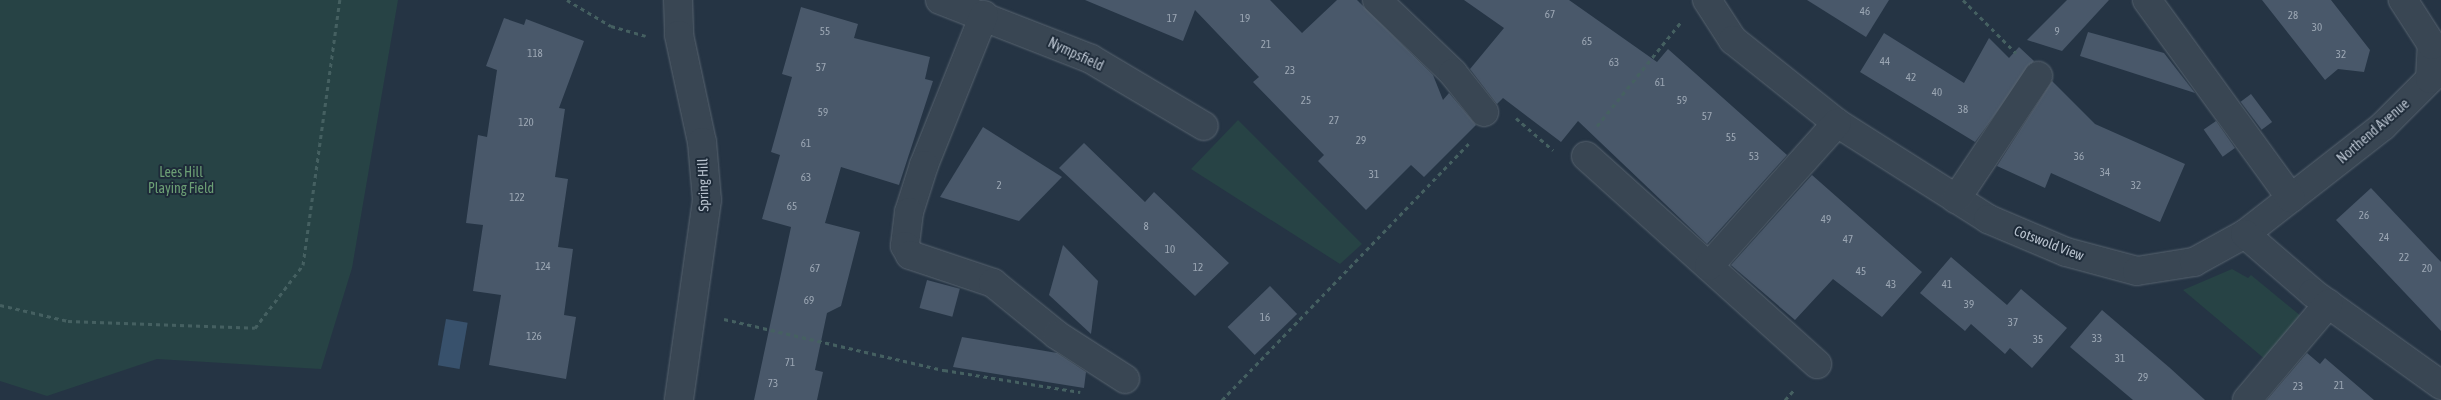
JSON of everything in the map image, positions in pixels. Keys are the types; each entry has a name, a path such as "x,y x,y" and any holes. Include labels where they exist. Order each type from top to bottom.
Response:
{"street":[{"name":"Spring Hill","path":"678,0 679,35 702,142 706,200 679,400"},
{"name":"Nympsfield","path":"940,0 997,12 1091,58 1204,126"},
{"path":"1377,0 1453,73 1480,124"},
{"path":"2147,0 2291,198"},
{"name":"Northend Avenue","path":"2246,234 2383,126 2430,80 2432,45 2403,0"},
{"name":"Cotswold View","path":"1697,8 1733,40 1837,123 1988,219 2066,252 2138,271 2194,262 2246,234"},
{"path":"997,12 924,164 909,212 905,246 910,255 993,283 1057,335 1126,379"},
{"path":"1956,198 2038,76"},
{"path":"1709,266 1837,123"},
{"path":"1580,148 1709,266 1810,373"},
{"path":"2246,234 2328,304 2441,385"},
{"path":"2247,400 2328,304"}],"path":[{"path":"0,306 68,321 255,328 303,265 340,0"},
{"path":"567,0 611,26 646,36 679,35"},
{"path":"1964,0 2038,76"},
{"path":"1511,113 1580,148 1697,8"},
{"path":"1222,400 1480,124"},
{"path":"691,313 944,370 1089,394"},
{"path":"1785,400 1810,373"}],"green space":[{"name":"Lees Hill Playing Field","path":"0,0 398,0 352,268 321,369 157,359 47,396 0,381"},
{"path":"1238,120 1362,244 1340,264 1191,169"},
{"path":"2232,269 2248,278 2251,275 2302,317 2266,360 2183,290"}],"water":[{"path":"446,319 468,323 460,369 438,365"}],"building":[{"path":"1085,0 1270,0 1302,33 1337,0 1357,0 1433,75 1443,100 1449,93 1476,125 1424,177 1411,165 1366,210 1318,161 1324,155 1253,82 1259,77 1195,10 1183,41"},
{"path":"1464,0 1569,0 1657,62 1668,49 1787,155 1707,244 1578,121 1561,142 1503,98 1497,104 1470,69 1504,28"},
{"path":"1807,0 1889,0 1866,37"},
{"path":"2067,0 2109,0 2062,51 2027,40"},
{"path":"2262,0 2331,0 2370,50 2364,72 2338,69 2325,80"},
{"path":"801,7 858,24 854,38 930,57 925,79 933,81 899,185 841,167 825,223 860,232 841,306 827,313 815,370 823,372 817,400 754,400 791,227 762,219 780,155 771,152 792,77 782,74"},
{"path":"504,18 524,25 526,19 584,41 559,108 565,109 555,177 568,179 558,247 573,249 564,315 576,317 566,379 489,365 501,295 473,291 483,225 466,223 478,135 487,137 497,70 486,66"},
{"path":"2088,32 2164,53 2195,93 2080,56"},
{"path":"1884,33 1964,83 1989,38 2009,58 2019,47 2034,61 1975,142 1860,72"},
{"path":"2052,81 2095,124 2185,164 2160,222 2051,173 2045,188 1997,166"},
{"path":"2251,94 2272,122 2262,130 2241,102"},
{"path":"2216,121 2235,148 2223,157 2204,130"},
{"path":"983,127 1062,177 1019,221 940,197"},
{"path":"1084,143 1145,202 1154,192 1229,263 1195,296 1059,168"},
{"path":"1812,175 1922,272 1882,317 1833,279 1795,320 1731,265"},
{"path":"2371,188 2441,262 2441,331 2336,220"},
{"path":"1063,245 1098,281 1091,334 1049,295"},
{"path":"1951,257 2007,305 2021,289 2067,328 2032,368 2010,348 2005,354 1971,324 1965,331 1920,293"},
{"path":"927,280 960,289 952,317 919,308"},
{"path":"1270,286 1297,314 1255,355 1228,327"},
{"path":"2102,310 2205,400 2133,400 2070,347"},
{"path":"962,337 1057,353 1086,372 1084,388 953,367"},
{"path":"2307,353 2320,364 2325,358 2374,400 2267,400"}]}
